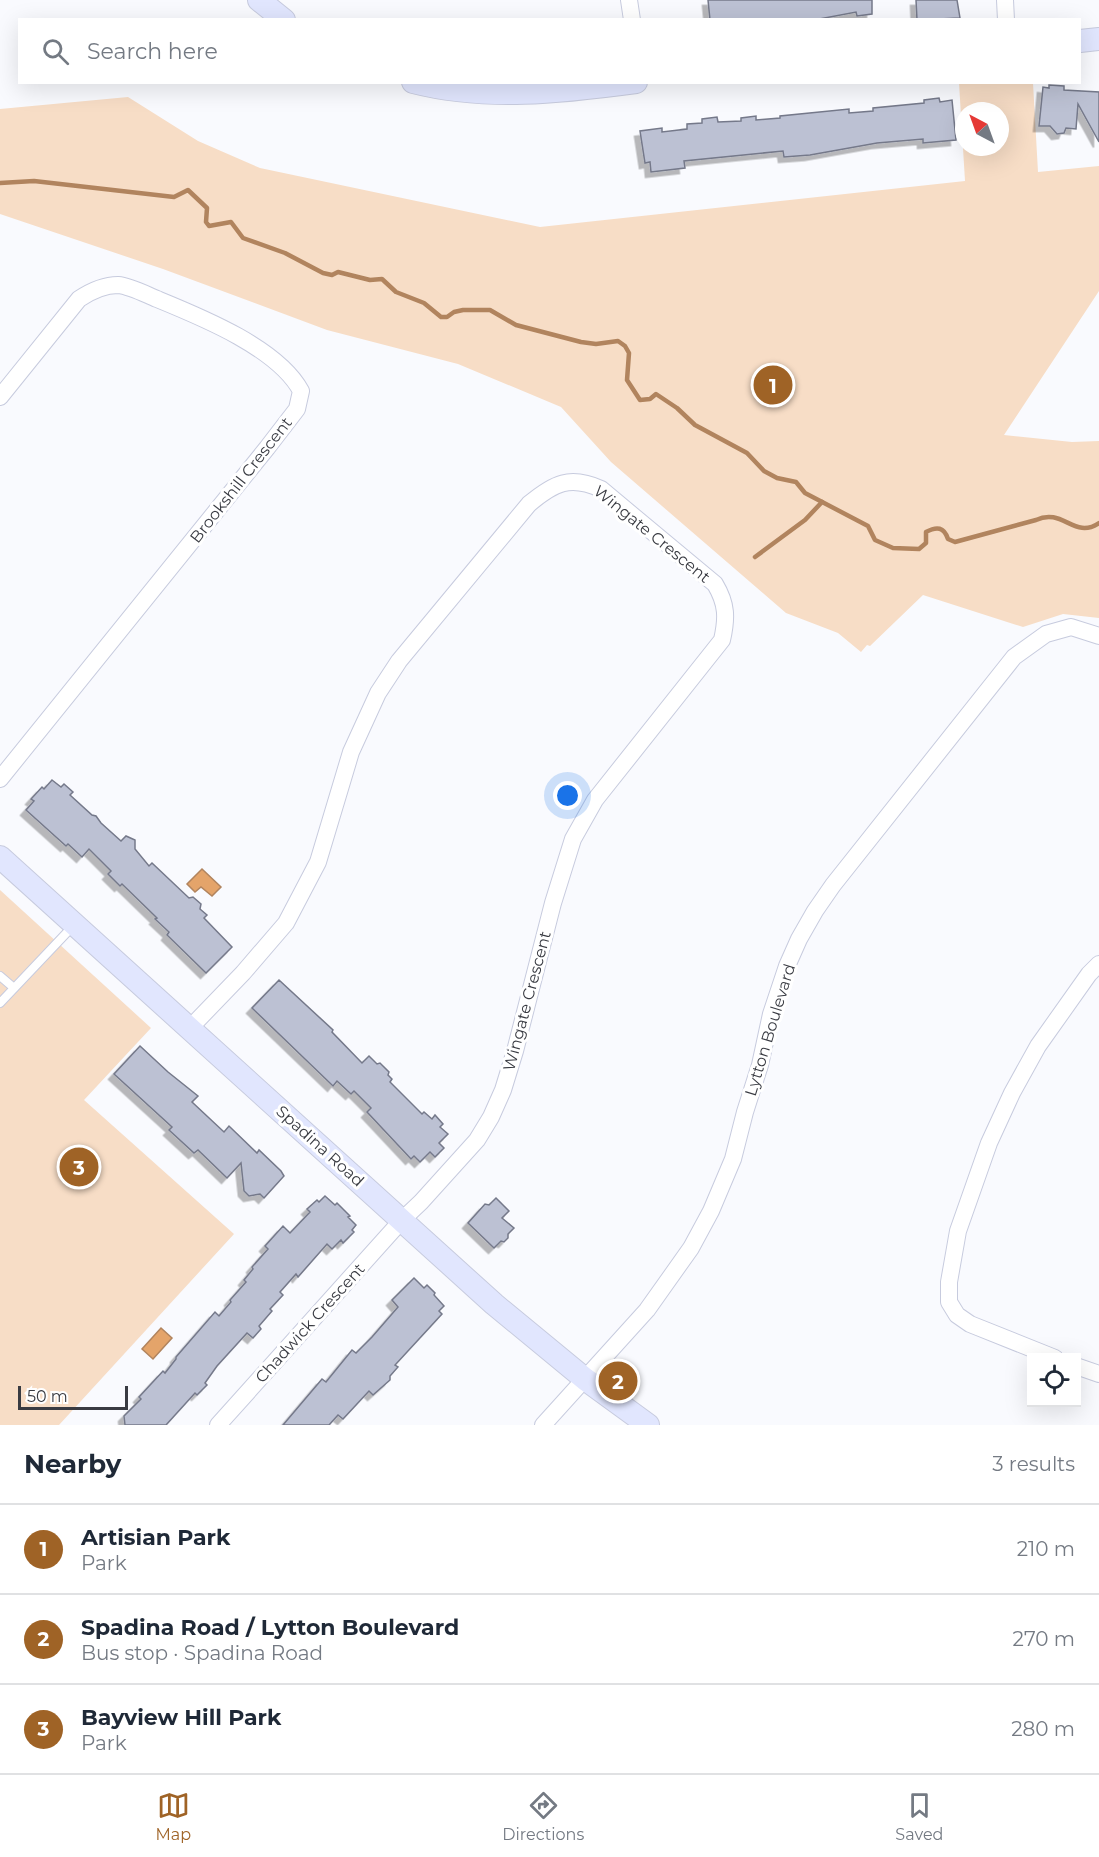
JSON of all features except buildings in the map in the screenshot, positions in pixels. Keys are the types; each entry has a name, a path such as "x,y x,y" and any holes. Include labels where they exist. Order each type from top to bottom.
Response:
{"street":[{"path":"259,0 282,18"},
{"path":"629,0 632,18"},
{"path":"1005,0 1006,18"},
{"path":"1081,40 1099,39"},
{"path":"419,84 433,88 493,94 549,93 620,84"},
{"name":"Brookshill Crescent","path":"0,397 79,298 92,290 119,285 203,317 243,339 289,373 301,391 297,409 267,448 0,779"},
{"name":"Wingate Crescent","path":"190,1028 243,973 286,923 318,862 351,752 378,693 399,661 529,504 547,489 565,483 588,483 601,489 715,584 722,596 727,619 722,640 595,800 573,839 516,1051 491,1117 477,1140 402,1220"},
{"name":"Lytton Boulevard","path":"543,1425 647,1310 691,1248 711,1211 733,1159 760,1065 771,1014 787,966 799,939 833,885 1014,657 1046,634 1071,627 1099,636"},
{"name":"Spadina Road","path":"0,856 502,1311 585,1379 648,1425"},
{"path":"1042,1353 970,1324 957,1315 949,1302 949,1282 958,1231 989,1143 1012,1093 1038,1046 1089,974 1099,964"},
{"name":"Chadwick Crescent","path":"218,1425 402,1220"},
{"path":"1081,1367 1099,1374"}],"lane":[{"path":"0,1003 75,923"},
{"path":"0,976 14,988"}],"shaded area":[{"path":"959,84 1033,84 1038,172 1099,166 1099,291 1004,435 1072,442 1099,441 1099,618 1063,614 1023,627 923,595 861,652 838,633 786,613 611,462 561,407 458,364 327,330 163,269 0,214 0,109 128,97 198,141 260,168 540,227 965,181 963,156 1009,156 1009,102 960,102"},
{"path":"202,869 221,887 212,896 201,887 195,892 187,884"},
{"path":"0,890 151,1028 84,1100 234,1234 59,1425 0,1425"},
{"path":"161,1328 172,1338 153,1359 142,1349"}],"waterway":[{"path":"0,183 34,181 174,197 188,190 207,208 206,222 209,226 231,222 243,238 285,253 323,273 332,275 338,272 370,280 382,279 396,292 424,303 441,317 447,317 463,310 490,310 516,325 581,342 596,344 618,341 629,353 627,380 640,400 650,399 656,394 677,408 695,425 747,453 764,471 777,478 796,482 805,493 868,526 875,540 893,548 919,549 926,543 926,532 937,528 942,530 948,539 955,542 1045,517 1054,517 1082,528 1099,523"},
{"path":"755,557 805,520 822,502"}],"place":[{"name":"Artisian Park","path":"773,385"},
{"name":"Bayview Hill Park","path":"79,1167"},
{"name":"Spadina Road / Lytton Boulevard","path":"618,1381"}]}
